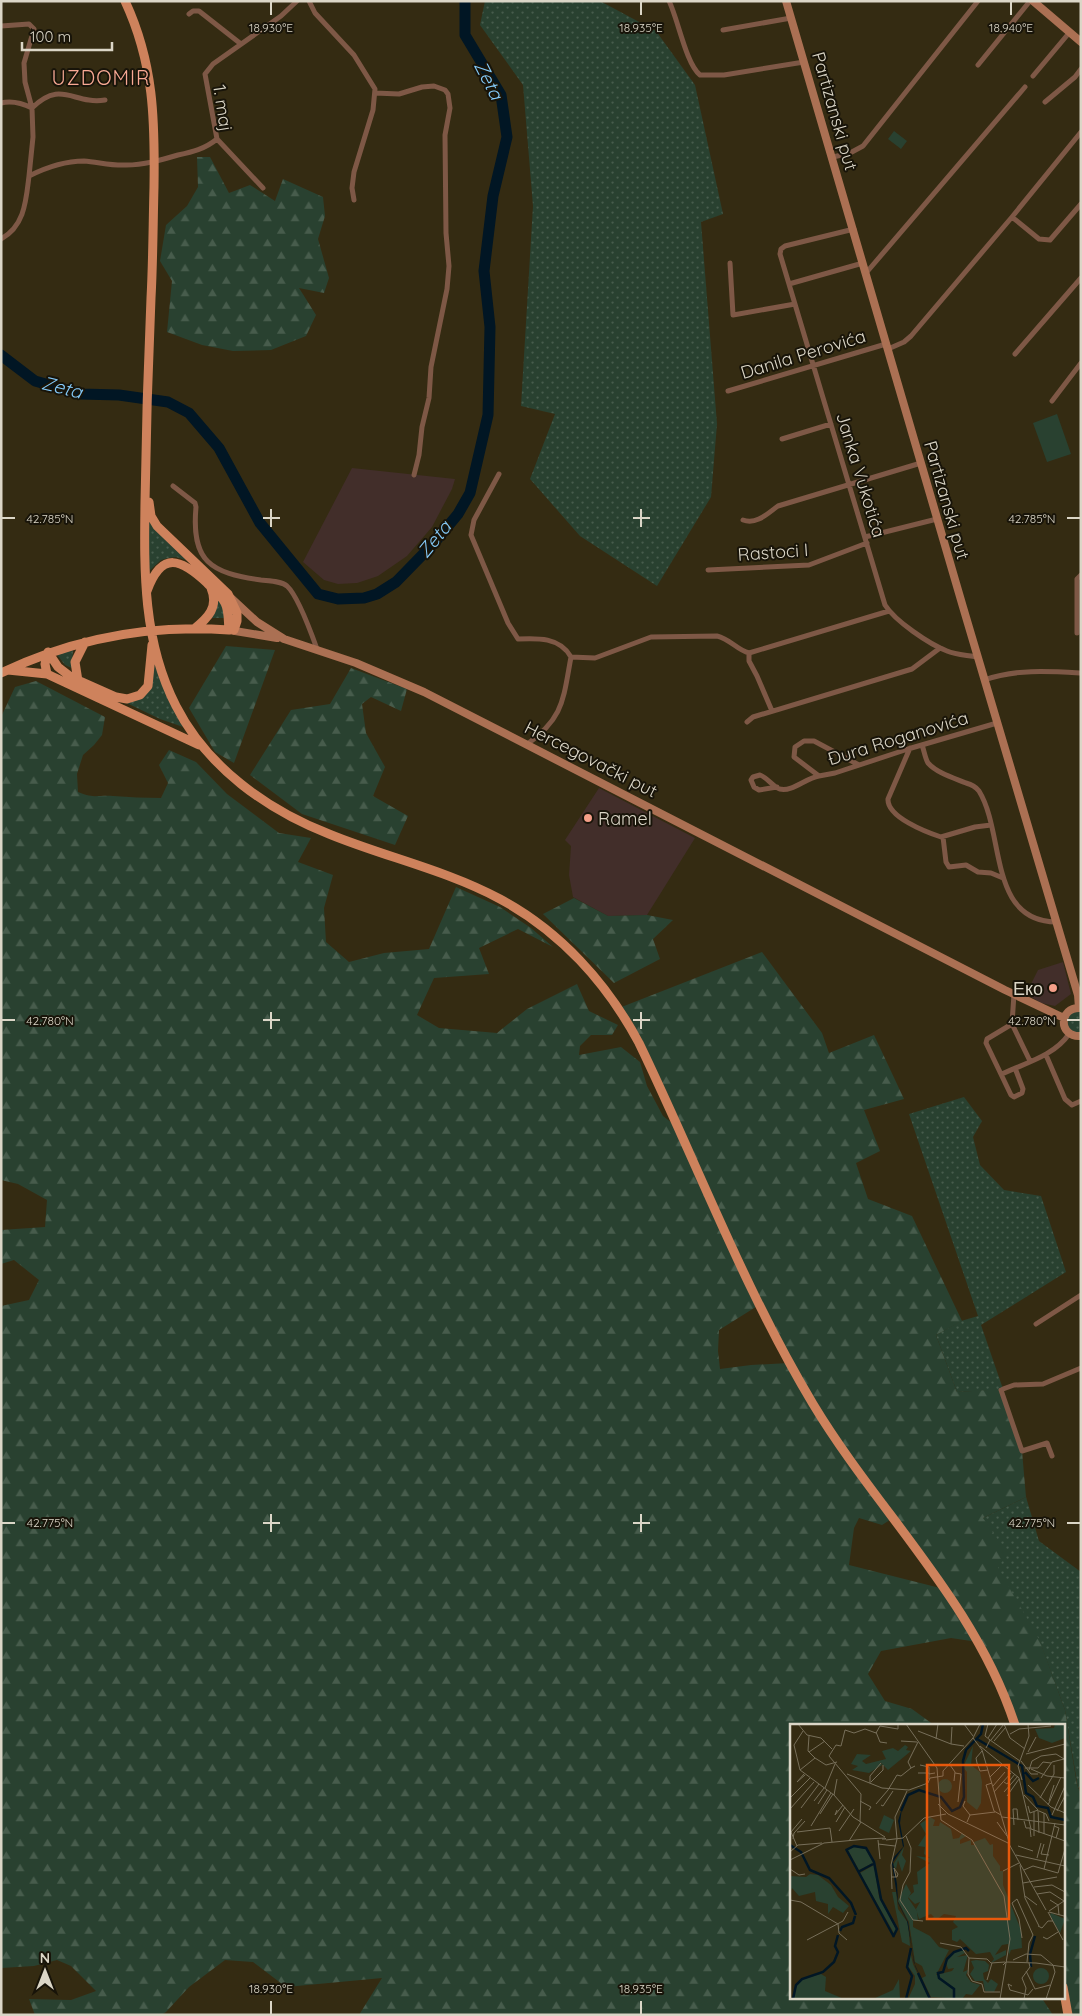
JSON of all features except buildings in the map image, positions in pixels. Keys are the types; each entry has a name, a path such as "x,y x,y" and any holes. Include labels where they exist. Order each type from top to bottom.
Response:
{"main road":[{"path":"126,1 141,40 150,77 154,119 145,472 145,596 158,663 173,701 189,729 204,748 246,788 274,807 301,822 336,837 462,882 512,905 559,940 600,984 623,1014 644,1053 742,1270 789,1363 834,1437 964,1618 996,1676 1015,1724"},
{"path":"145,472 150,510 155,523 230,597 237,615 231,630"},
{"path":"145,596 156,572 164,566 179,563 188,566 225,602 231,630"},
{"path":"194,629 208,617 213,608 214,599 210,587"},
{"path":"4,672 48,652 125,634 167,630 231,630"},
{"path":"78,681 75,662 85,642"},
{"path":"48,652 60,669 78,681 121,699 129,699 138,697 150,681 150,653 153,642"},
{"path":"47,674 45,664 48,652"},
{"path":"4,672 47,674 204,748"},
{"path":"1064,1993 1068,2015"}],"street":[{"name":"1. maj","path":"29,176 42,169 69,162 84,161 119,165 154,162 200,149 216,139 204,80 205,74 213,64 281,16 297,1"},
{"path":"309,1 315,13 354,55 373,84 375,93 363,148 354,172 352,188 354,200"},
{"path":"669,1 691,65 700,75 724,75 804,62"},
{"name":"Partizanski put","path":"786,1 854,229 977,657 1078,994 1080,1008"},
{"path":"833,157 850,153 863,146 978,1"},
{"path":"978,65 1031,1 1081,42"},
{"path":"189,14 193,11 199,11 241,44"},
{"path":"723,30 791,18"},
{"path":"1,26 29,24 34,28 24,63 25,82 32,108 33,137 25,207 18,223 8,236 1,239"},
{"path":"1033,76 1069,33"},
{"path":"1045,102 1075,77 1081,69"},
{"path":"375,93 399,94 428,86 445,90 450,108 444,135 447,289 431,367 429,398 414,475"},
{"path":"866,273 1025,87"},
{"path":"32,108 40,101 54,94 70,95 86,102 105,100"},
{"path":"1,103 21,102 32,108"},
{"name":"Danila Perovića","path":"728,392 813,365 904,342 1012,217 1081,132"},
{"path":"216,139 263,188"},
{"path":"1012,217 1039,239 1050,240 1081,204"},
{"name":"Janka Vukotića","path":"854,229 792,244 780,249 780,254 883,598 889,611"},
{"path":"730,263 733,315 795,304"},
{"path":"789,284 863,263"},
{"path":"1015,354 1081,278"},
{"path":"1052,401 1081,363"},
{"path":"782,439 831,424"},
{"path":"743,520 749,522 759,520 778,506 921,462"},
{"path":"499,474 474,520 471,535 508,624 518,639 549,639 563,648 571,657 595,658 651,637 717,636 726,639 742,651 749,653 889,611 940,648 949,652 977,657"},
{"path":"174,486 195,503 195,536 207,561 224,573 237,577 279,582 288,587 309,627 317,649"},
{"path":"865,536 937,519"},
{"name":"Rastoci I","path":"708,570 810,565 867,543"},
{"path":"1077,633 1077,579 1081,574"},
{"path":"230,597 257,622 284,639"},
{"path":"231,630 284,639"},
{"name":"Hercegovački put","path":"284,639 371,668 412,686 1064,1018"},
{"path":"747,722 753,717 912,669 940,648"},
{"path":"749,653 748,658 772,711"},
{"path":"526,745 543,733 560,710 571,657"},
{"path":"984,680 1018,672 1038,670 1081,673"},
{"name":"Đura Roganovića","path":"859,765 814,741 804,741 795,747 794,757 819,776 835,773 859,765 910,748 997,723"},
{"path":"922,745 926,759 933,766 979,791 996,842 1005,885 1014,901 1022,910 1037,919 1056,922"},
{"path":"910,748 887,804 897,816 935,835 943,836 991,825"},
{"path":"776,787 760,775 753,776 751,780 754,787 759,790 776,787 790,789 809,778 819,776"},
{"path":"943,836 946,862 950,867 966,865 978,872 1003,878"},
{"path":"1014,994 1012,1024 1030,1061"},
{"path":"1080,1008 1069,1010 1064,1018 1064,1027 1069,1034 1080,1037"},
{"path":"1012,1024 988,1039 986,1043 1011,1095 1014,1097 1022,1093 1023,1089 1014,1068"},
{"path":"1002,1074 1060,1046 1069,1034"},
{"path":"1046,1054 1065,1100 1072,1105 1081,1101"},
{"path":"1036,1324 1081,1295"},
{"path":"1052,1456 1048,1443 1022,1452 1002,1390 1014,1386 1043,1384 1081,1368"}],"shaded area":[{"path":"352,468 455,479 452,489 432,527 407,556 378,576 357,583 338,584 324,580 303,562"},
{"path":"599,788 695,838 647,915 608,916 573,897 569,875 571,846 565,840"},
{"path":"1063,962 1071,994 1055,1006 1041,1003 1026,994 1038,970"}],"green space":[{"path":"485,1 600,1 656,31 695,85 723,214 701,222 717,424 711,497 657,586 580,536 530,479 555,414 521,406 533,206 523,85 480,25"},
{"path":"894,131 907,141 901,149 888,139"},
{"path":"197,157 210,157 229,193 250,185 275,201 283,179 323,197 325,216 318,239 329,278 324,293 299,288 316,315 306,336 271,350 233,351 202,345 167,332 172,281 160,261 166,225 187,206 198,187"},
{"path":"1057,414 1071,454 1047,462 1033,423"},
{"path":"149,516 235,611 232,619 189,561 176,557 168,558 161,560 148,572"},
{"path":"221,598 226,618 210,618 218,599"},
{"path":"226,646 275,650 234,763 215,752 189,708"},
{"path":"73,650 72,664 74,669 65,665 55,652"},
{"path":"153,659 186,728 160,719 58,670 49,661 66,672 118,695 143,694"},
{"path":"351,668 407,689 401,711 371,697 362,704 366,733 385,767 373,796 408,816 395,845 302,814 250,775 291,710 330,704"},
{"path":"36,681 105,717 102,735 83,755 77,774 78,792 93,796 161,798 168,783 159,765 169,750 196,762 227,794 279,833 311,838 298,862 333,875 324,908 326,942 349,962 384,953 429,949 456,887 500,907 531,928 553,947 518,929 479,948 489,974 434,978 417,1015 439,1028 497,1033 527,1009 577,984 589,1011 618,1025 612,1035 591,1035 580,1046 579,1055 621,1047 640,1062 647,1086 663,1116 677,1127 619,1008 762,952 822,1033 829,1053 874,1035 904,1099 864,1110 880,1151 856,1163 868,1199 912,1216 962,1321 936,1335 957,1392 1003,1389 1022,1451 1026,1497 983,1518 1007,1553 998,1568 1040,1641 1065,1710 1077,1785 1081,1794 1081,2015 1068,2015 1064,1993 1064,1724 1015,1724 978,1642 951,1638 881,1651 868,1674 885,1701 912,1709 933,1724 790,1724 790,1998 1042,1998 1053,2015 359,2015 382,1978 286,1987 253,1962 225,1960 189,1987 161,2015 35,2015 29,1999 71,2000 96,1991 71,1966 57,1960 34,1966 1,1968 1,1306 29,1300 39,1280 14,1260 1,1264 1,1230 45,1227 47,1200 18,1184 1,1180 1,717 15,687","holes":["759,1305 789,1363 720,1369 718,1351 719,1330","859,1518 882,1525 893,1518 944,1589 849,1565 854,1528"]},
{"path":"574,898 608,916 647,915 673,920 653,939 660,959 614,983 543,914"},
{"path":"1072,1012 1081,1012 1081,1032 1073,1032 1068,1028 1067,1019"},
{"path":"964,1097 982,1121 973,1137 980,1165 1004,1190 1041,1196 1066,1272 981,1325 1003,1389 1001,1390 957,1392 936,1335 961,1321 978,1316 909,1114"},
{"path":"1026,1497 1039,1541 1081,1572 1081,1785 1078,1788 1065,1710 1040,1642 997,1570 983,1518"}],"waterway":[{"name":"Zeta","path":"1,355 35,381 81,394 119,395 168,402 189,413 219,448 260,523 318,594 338,599 364,598 377,594 396,582 434,543 458,514 470,493 488,415 490,327 484,271 493,196 507,137 501,95 465,35 465,1"}],"place":[{"name":"Ramel","path":"588,818"},
{"name":"Еко","path":"1053,988"}],"district":[{"name":"UZDOMIR","path":"101,77"}]}
